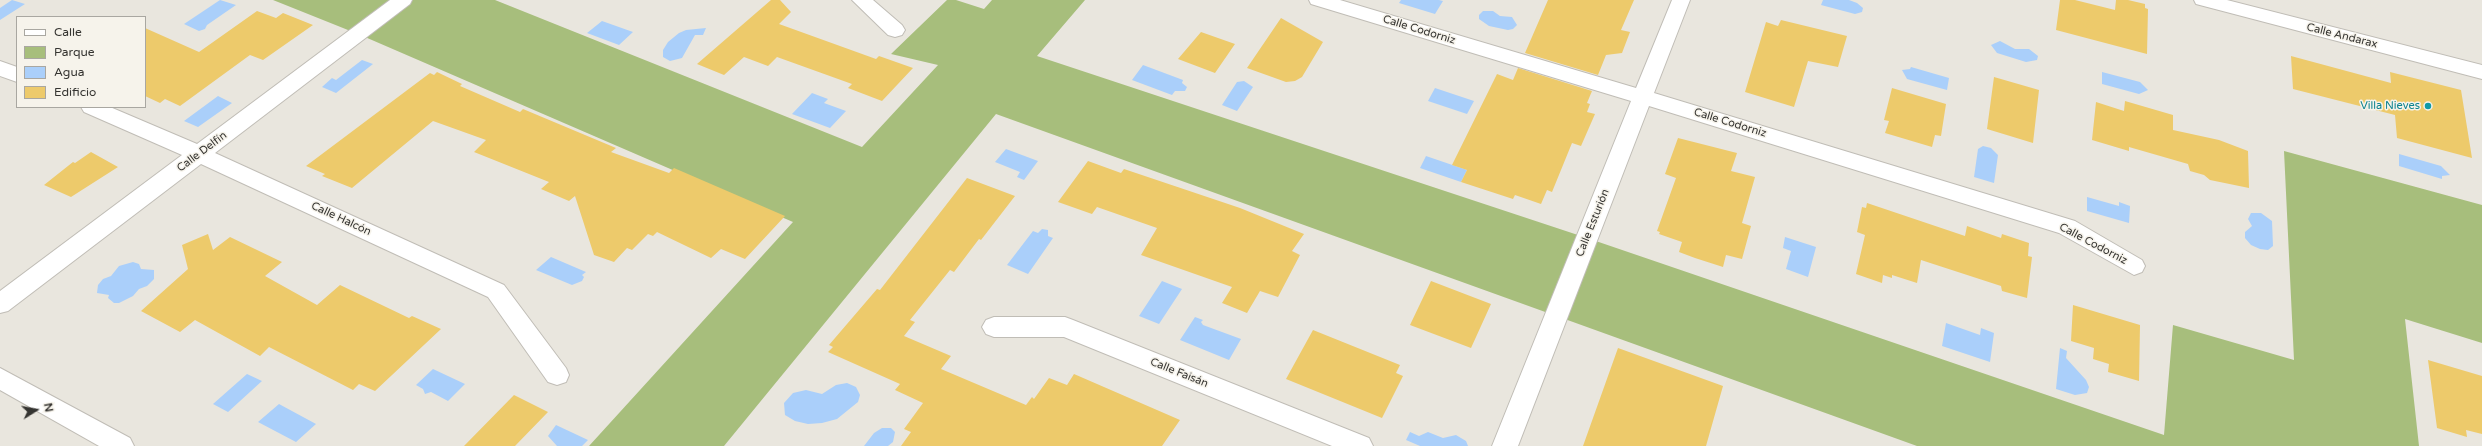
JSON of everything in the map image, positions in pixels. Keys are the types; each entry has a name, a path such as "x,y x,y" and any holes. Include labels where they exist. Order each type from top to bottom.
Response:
{"street":[{"name":"Calle Delfín","path":"0,304 403,0"},
{"path":"861,0 895,30"},
{"name":"Calle Codorniz","path":"1318,0 1643,97 2067,227 2134,266"},
{"name":"Calle Esturión","path":"1505,446 1681,0"},
{"name":"Calle Andarax","path":"2202,0 2482,72"},
{"path":"0,68 16,75"},
{"name":"Calle Halcón","path":"92,108 200,154 496,291 557,375"},
{"name":"Calle Faisán","path":"994,327 1065,327 1360,446"},
{"path":"0,378 121,446"}],"green space":[{"path":"273,0 495,0 862,147 938,65 891,54 947,0 956,0 984,9 992,0 1085,0 1037,56 1587,238 2164,435 2173,325 2294,360 2284,151 2482,205 2482,343 2405,319 2419,446 1917,446 996,114 724,446 589,446 793,222 358,34"}],"water":[{"path":"12,0 25,4 0,20 0,8"},
{"path":"220,0 236,5 207,25 205,29 199,31 184,24"},
{"path":"1401,0 1443,1 1435,14 1399,3"},
{"path":"1823,0 1849,0 1857,3 1863,8 1862,12 1855,14 1821,5"},
{"path":"1483,11 1493,11 1500,16 1512,17 1517,25 1513,29 1508,30 1489,26 1479,19 1479,15"},
{"path":"602,21 633,32 619,45 587,33"},
{"path":"706,28 703,35 695,35 682,58 670,61 663,57 663,50 668,42 679,33 686,30"},
{"path":"2000,41 2015,49 2029,49 2038,56 2037,60 2026,62 1997,53 1991,45"},
{"path":"362,60 373,64 336,93 322,87 332,78 336,80"},
{"path":"1143,65 1183,80 1182,83 1187,87 1185,91 1175,91 1172,95 1132,80"},
{"path":"1911,67 1949,78 1947,90 1907,79 1902,70 1910,69"},
{"path":"2102,72 2140,82 2148,90 2139,94 2102,84"},
{"path":"1244,81 1253,87 1237,111 1222,105 1237,82"},
{"path":"1435,88 1474,101 1467,114 1428,101"},
{"path":"812,93 828,99 824,103 846,111 830,128 792,114"},
{"path":"218,96 232,103 198,127 184,121"},
{"path":"1983,146 1991,148 1998,155 1994,183 1974,177 1978,149"},
{"path":"1006,149 1038,161 1024,180 1017,177 1020,172 995,162"},
{"path":"2399,154 2441,166 2450,175 2442,176 2442,179 2399,166"},
{"path":"1426,156 1467,170 1461,182 1420,168"},
{"path":"2087,197 2119,206 2119,202 2130,206 2129,223 2087,211"},
{"path":"2251,213 2261,213 2272,221 2273,246 2268,250 2260,249 2251,245 2245,238 2245,232 2252,226 2248,219"},
{"path":"1042,229 1048,230 1048,236 1053,238 1028,274 1007,265 1033,231 1038,233"},
{"path":"1785,237 1816,247 1808,277 1786,269 1791,251 1783,248"},
{"path":"551,257 586,272 582,275 584,277 582,281 572,285 536,270"},
{"path":"133,262 139,264 141,269 154,270 154,279 147,286 139,289 133,296 119,303 114,303 108,298 109,295 97,293 98,285 103,279 111,276 119,266"},
{"path":"1162,281 1182,289 1159,324 1139,316"},
{"path":"1195,317 1203,320 1201,322 1203,325 1241,339 1229,360 1180,340"},
{"path":"1946,323 1980,335 1981,328 1994,333 1990,362 1942,346"},
{"path":"2060,348 2067,351 2066,358 2086,380 2089,387 2087,393 2075,395 2056,389"},
{"path":"433,369 465,384 448,401 431,392 425,394 423,389 416,385"},
{"path":"247,374 262,381 228,412 213,404"},
{"path":"847,383 856,387 860,395 858,402 837,419 822,423 808,424 795,421 785,415 784,403 793,393 806,390 822,394 836,385"},
{"path":"279,404 316,424 296,442 258,422"},
{"path":"556,425 588,440 582,446 557,446 548,436"},
{"path":"882,428 891,428 895,432 893,442 888,446 864,446 874,433"},
{"path":"1410,432 1419,436 1428,432 1443,438 1456,435 1466,441 1468,446 1420,446 1406,440"}],"building":[{"path":"771,0 780,0 791,12 779,24 876,59 879,56 913,68 882,101 848,88 852,84 777,57 768,66 744,57 724,75 697,64"},
{"path":"1548,0 1634,0 1621,30 1630,32 1622,53 1606,55 1598,75 1525,53"},
{"path":"2060,0 2075,0 2115,10 2116,0 2128,0 2145,4 2145,8 2148,9 2147,54 2056,30"},
{"path":"257,11 276,18 283,13 313,25 263,60 250,55 180,106 165,99 160,103 146,96 146,28 199,52"},
{"path":"1281,18 1323,42 1302,77 1295,81 1286,82 1247,68"},
{"path":"1781,20 1847,36 1838,67 1808,61 1794,107 1745,92 1766,22 1778,26"},
{"path":"1201,32 1235,44 1215,73 1178,59"},
{"path":"2291,56 2391,83 2390,72 2461,90 2472,158 2397,138 2395,115 2293,89"},
{"path":"1518,68 1592,91 1587,103 1590,104 1587,112 1595,114 1581,146 1572,143 1552,192 1547,190 1541,204 1515,195 1513,199 1461,182 1467,170 1452,165 1497,74 1513,80"},
{"path":"437,72 462,84 460,86 520,112 523,109 616,148 611,152 669,173 674,168 785,216 745,259 721,249 711,258 657,232 653,236 648,234 632,250 627,248 614,262 594,255 575,196 569,201 541,189 549,182 474,152 486,140 433,121 352,188 322,176 325,174 306,166 430,73 434,75"},
{"path":"1994,77 2039,90 2033,143 1987,129"},
{"path":"1892,88 1946,104 1941,136 1935,135 1932,147 1885,133 1889,121 1884,120"},
{"path":"2125,101 2173,115 2173,130 2219,140 2248,151 2249,188 2210,180 2204,175 2190,171 2188,164 2129,147 2129,151 2092,140 2096,102 2124,111"},
{"path":"1678,138 1737,153 1731,171 1755,177 1742,223 1751,226 1742,259 1726,255 1723,267 1695,258 1679,252 1682,242 1659,234 1660,232 1657,231 1676,178 1665,174"},
{"path":"91,152 118,167 71,197 44,185 73,162 75,163"},
{"path":"1088,161 1121,173 1124,169 1240,208 1304,234 1292,251 1300,255 1278,297 1260,291 1247,313 1222,303 1232,287 1141,255 1157,228 1097,207 1092,214 1058,202"},
{"path":"967,178 1015,196 954,272 950,270 910,320 915,322 904,336 951,356 941,369 1026,405 1032,397 1034,399 1049,378 1067,385 1074,374 1180,420 1162,446 901,446 911,432 904,429 923,403 895,390 900,384 828,352 833,347 829,345 877,289 880,290"},
{"path":"1867,203 1965,236 1967,226 2001,238 2002,234 2029,243 2028,256 2032,257 2027,298 2002,291 2001,286 1921,260 1917,283 1892,275 1892,278 1883,275 1882,283 1856,274 1865,235 1857,232 1862,207 1866,208"},
{"path":"208,234 213,250 230,237 282,262 265,276 317,305 340,285 409,318 412,316 441,329 375,391 359,384 353,390 269,347 260,356 195,320 180,332 141,311 188,269 182,245"},
{"path":"1431,281 1491,304 1471,348 1410,325"},
{"path":"2073,305 2140,325 2139,381 2108,372 2109,364 2093,359 2094,348 2071,341"},
{"path":"1313,330 1400,365 1396,373 1403,376 1382,418 1286,379"},
{"path":"1618,348 1723,386 1706,446 1583,446"},
{"path":"2428,360 2482,376 2482,434 2466,430 2467,437 2437,428"},
{"path":"514,395 548,412 515,446 464,446"}],"place":[{"name":"Villa Nieves","path":"2428,106"}]}
